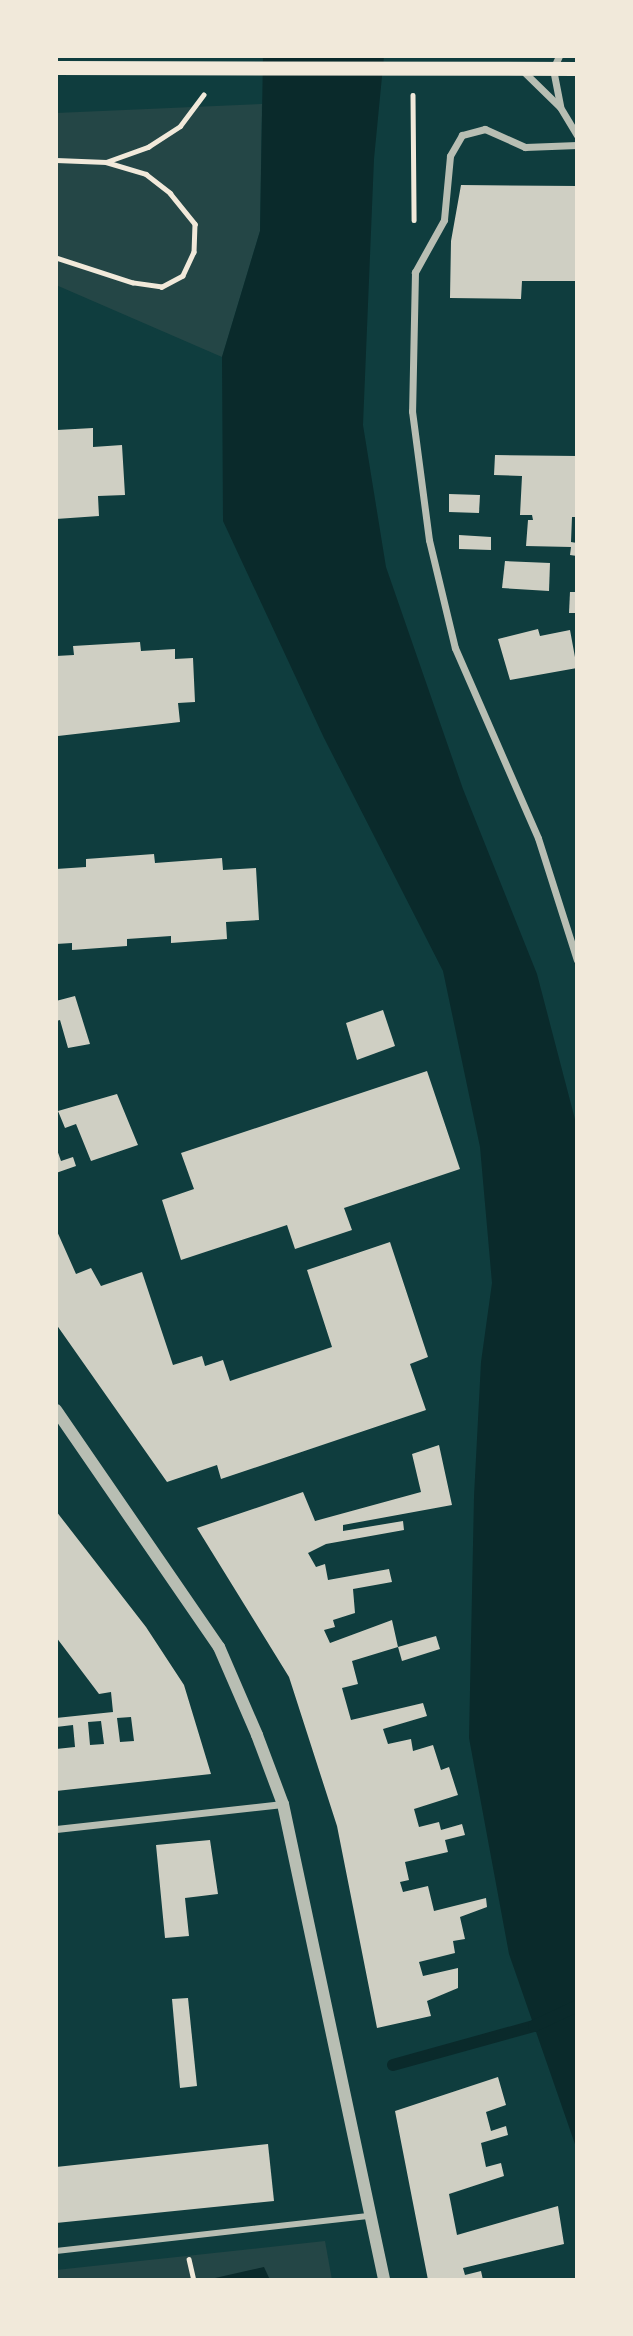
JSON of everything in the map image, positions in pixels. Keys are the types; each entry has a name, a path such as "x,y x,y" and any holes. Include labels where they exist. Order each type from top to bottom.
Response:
{"main road":[{"path":"56,68 521,69 556,62 577,69"}],"street":[{"path":"556,62 560,107"},
{"path":"521,69 560,107 577,135"},
{"path":"577,145 525,147 485,129 462,135 450,156 444,220 415,272 412,411 429,540 455,648 537,838 577,960"},
{"path":"56,1410 219,1647 282,1804 384,2280"},
{"path":"56,1829 282,1804"},
{"path":"56,2251 370,2216"}],"path":[{"path":"412,83 415,272"},
{"path":"106,162 148,147 180,126 206,92"},
{"path":"56,160 106,162 146,174 170,192 195,224 194,252 183,276 162,287 133,283 56,258"}],"shaded area":[{"path":"263,56 384,56 374,159 363,425 386,567 463,789 537,974 577,1127 577,2150 509,1954 469,1738 474,1496 481,1362 492,1283 480,1147 443,971 324,738 223,521 222,357 260,231"},
{"path":"262,104 260,231 222,357 56,285 56,113"},
{"path":"325,2241 332,2280 56,2280 56,2270"},
{"path":"264,2267 270,2280 215,2278"}],"building":[{"path":"461,185 577,186 577,281 522,281 521,299 450,298 451,241"},
{"path":"93,428 93,447 122,445 125,495 98,496 99,516 56,519 57,430"},
{"path":"495,455 577,456 577,517 572,517 571,542 577,543 577,556 570,555 571,547 526,546 528,520 533,520 532,515 520,515 522,476 494,475"},
{"path":"449,494 480,495 479,513 449,512"},
{"path":"459,535 491,537 491,550 459,549"},
{"path":"505,561 550,563 549,591 502,588"},
{"path":"570,592 577,592 577,613 569,613"},
{"path":"538,629 540,636 570,630 577,668 510,680 498,639"},
{"path":"140,642 141,651 175,649 175,659 193,658 195,702 178,703 180,722 58,736 56,656 74,655 73,646"},
{"path":"154,854 155,863 222,858 223,870 256,868 259,920 226,922 227,939 171,943 171,936 127,939 127,946 72,950 72,943 56,944 56,869 86,867 86,859"},
{"path":"75,996 90,1044 68,1048 60,1020 56,1021 56,1001"},
{"path":"383,1010 395,1046 357,1060 346,1023"},
{"path":"427,1071 460,1169 344,1208 352,1230 295,1249 287,1225 181,1260 162,1200 194,1189 181,1153"},
{"path":"117,1094 138,1145 91,1161 76,1124 65,1128 58,1111"},
{"path":"56,1147 61,1161 73,1157 76,1166 56,1173"},
{"path":"56,1229 76,1274 91,1268 101,1286 142,1272 173,1365 202,1356 205,1366 223,1360 230,1381 332,1347 307,1270 390,1242 428,1357 410,1364 426,1410 221,1479 217,1465 167,1482 56,1324"},
{"path":"439,1445 452,1505 343,1525 343,1531 403,1521 404,1530 326,1544 308,1553 316,1567 325,1564 328,1580 389,1569 392,1582 353,1589 355,1613 333,1620 335,1627 324,1630 330,1643 392,1620 398,1647 352,1661 358,1684 342,1688 351,1720 423,1703 427,1716 383,1729 388,1744 411,1739 413,1751 433,1745 441,1770 449,1767 458,1795 414,1809 419,1827 439,1822 441,1830 462,1824 465,1835 445,1840 448,1852 405,1862 409,1880 400,1882 403,1892 428,1886 434,1911 486,1898 487,1907 460,1917 465,1939 453,1941 455,1953 419,1962 423,1976 458,1968 458,1988 427,2001 431,2016 377,2028 337,1826 289,1677 197,1528 303,1492 315,1521 421,1492 412,1454"},
{"path":"56,1511 146,1627 184,1685 211,1774 56,1791 56,1749 75,1747 73,1725 56,1727 56,1718 113,1712 111,1692 99,1694 56,1637","holes":["131,1717 134,1741 120,1742 117,1718","101,1721 104,1744 90,1745 88,1722"]},
{"path":"436,1636 440,1649 402,1661 398,1647"},
{"path":"210,1840 218,1894 185,1898 189,1936 165,1938 156,1845"},
{"path":"188,1998 197,2086 180,2088 172,1999"},
{"path":"498,2077 506,2105 486,2112 491,2131 506,2126 508,2135 481,2143 486,2167 501,2163 504,2176 449,2194 457,2235 558,2206 564,2244 463,2268 465,2275 481,2271 483,2280 428,2280 395,2111"},
{"path":"268,2144 274,2201 56,2223 56,2167"}],"waterway":[{"path":"393,2065 534,2026 577,2006"}]}
